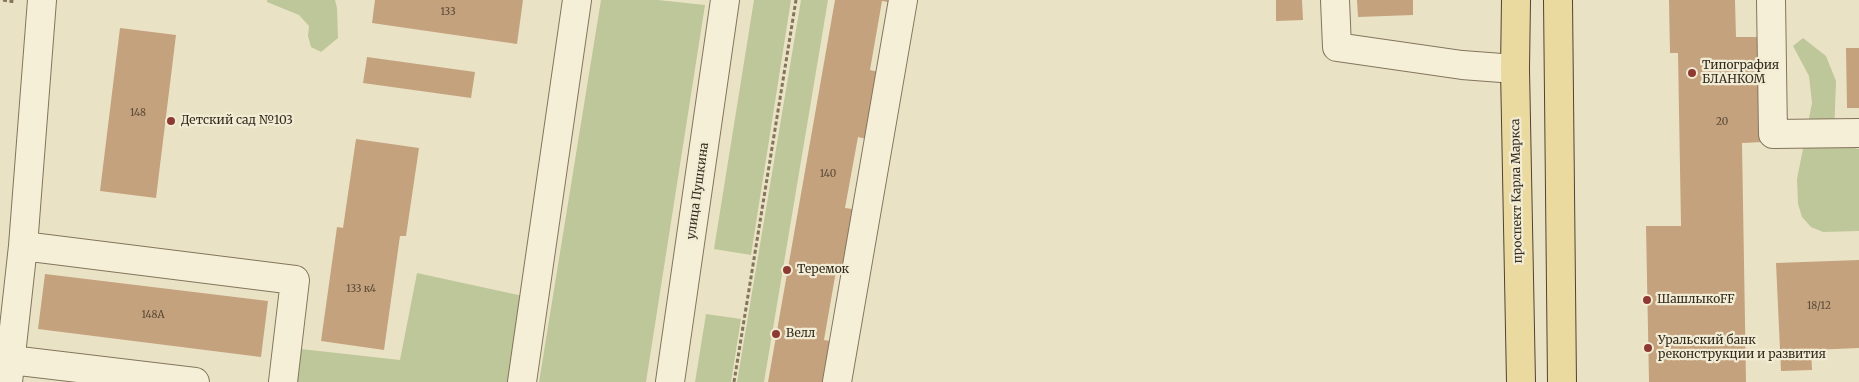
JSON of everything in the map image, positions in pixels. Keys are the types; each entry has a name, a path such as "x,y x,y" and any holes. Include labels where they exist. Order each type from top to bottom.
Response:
{"main road":[{"name":"проспект Карла Маркса","path":"1516,0 1515,69 1521,382"},
{"path":"1558,0 1562,382"}],"street":[{"path":"42,0 23,246 10,371 195,382"},
{"path":"522,382 577,0"},
{"name":"улица Пушкина","path":"670,382 725,0"},
{"path":"837,382 903,0"},
{"path":"1335,0 1337,47 1462,65 1515,69"},
{"path":"1771,0 1773,134 1859,133"},
{"path":"23,246 295,280 283,382"}],"path":[{"path":"734,382 796,0"}],"green space":[{"path":"267,0 335,0 338,38 321,52 311,47 308,36 309,26 299,15 267,2"},
{"path":"601,0 658,0 705,5 646,382 539,382"},
{"path":"754,0 791,0 751,255 714,249"},
{"path":"801,0 828,0 764,382 737,382"},
{"path":"1803,38 1826,56 1836,81 1834,137 1846,146 1859,149 1859,231 1823,232 1811,227 1802,217 1798,204 1797,179 1812,103 1809,76 1793,46"},
{"path":"417,273 523,296 510,382 297,382 301,349 400,360"},
{"path":"706,314 741,319 731,382 695,382"}],"building":[{"path":"375,0 523,0 517,44 372,23"},
{"path":"835,0 895,0 894,3 882,1 870,70 883,73 871,140 858,137 845,208 860,210 849,273 836,271 824,340 836,342 829,382 768,382"},
{"path":"1276,0 1302,0 1303,20 1276,21"},
{"path":"1357,0 1413,0 1413,15 1358,17"},
{"path":"1669,0 1735,0 1736,37 1763,37 1764,142 1742,143 1746,382 1649,382 1646,226 1681,226 1678,53 1670,53"},
{"path":"120,28 176,35 156,198 100,191"},
{"path":"1846,48 1859,48 1859,108 1847,108"},
{"path":"367,57 475,72 471,98 363,83"},
{"path":"356,139 419,148 406,236 400,236 384,350 321,341 337,227 343,228"},
{"path":"1859,260 1859,348 1811,350 1812,370 1781,371 1776,263"},
{"path":"45,274 268,301 261,357 38,329"}],"place":[{"name":"Типография БЛАНКОМ","path":"1692,73"},
{"name":"Детский сад №103","path":"171,121"},
{"name":"Теремок","path":"787,270"},
{"name":"ШашлыкoFF","path":"1647,300"},
{"name":"Велл","path":"776,334"},
{"name":"Уральский банк реконструкции и развития","path":"1648,348"}]}
